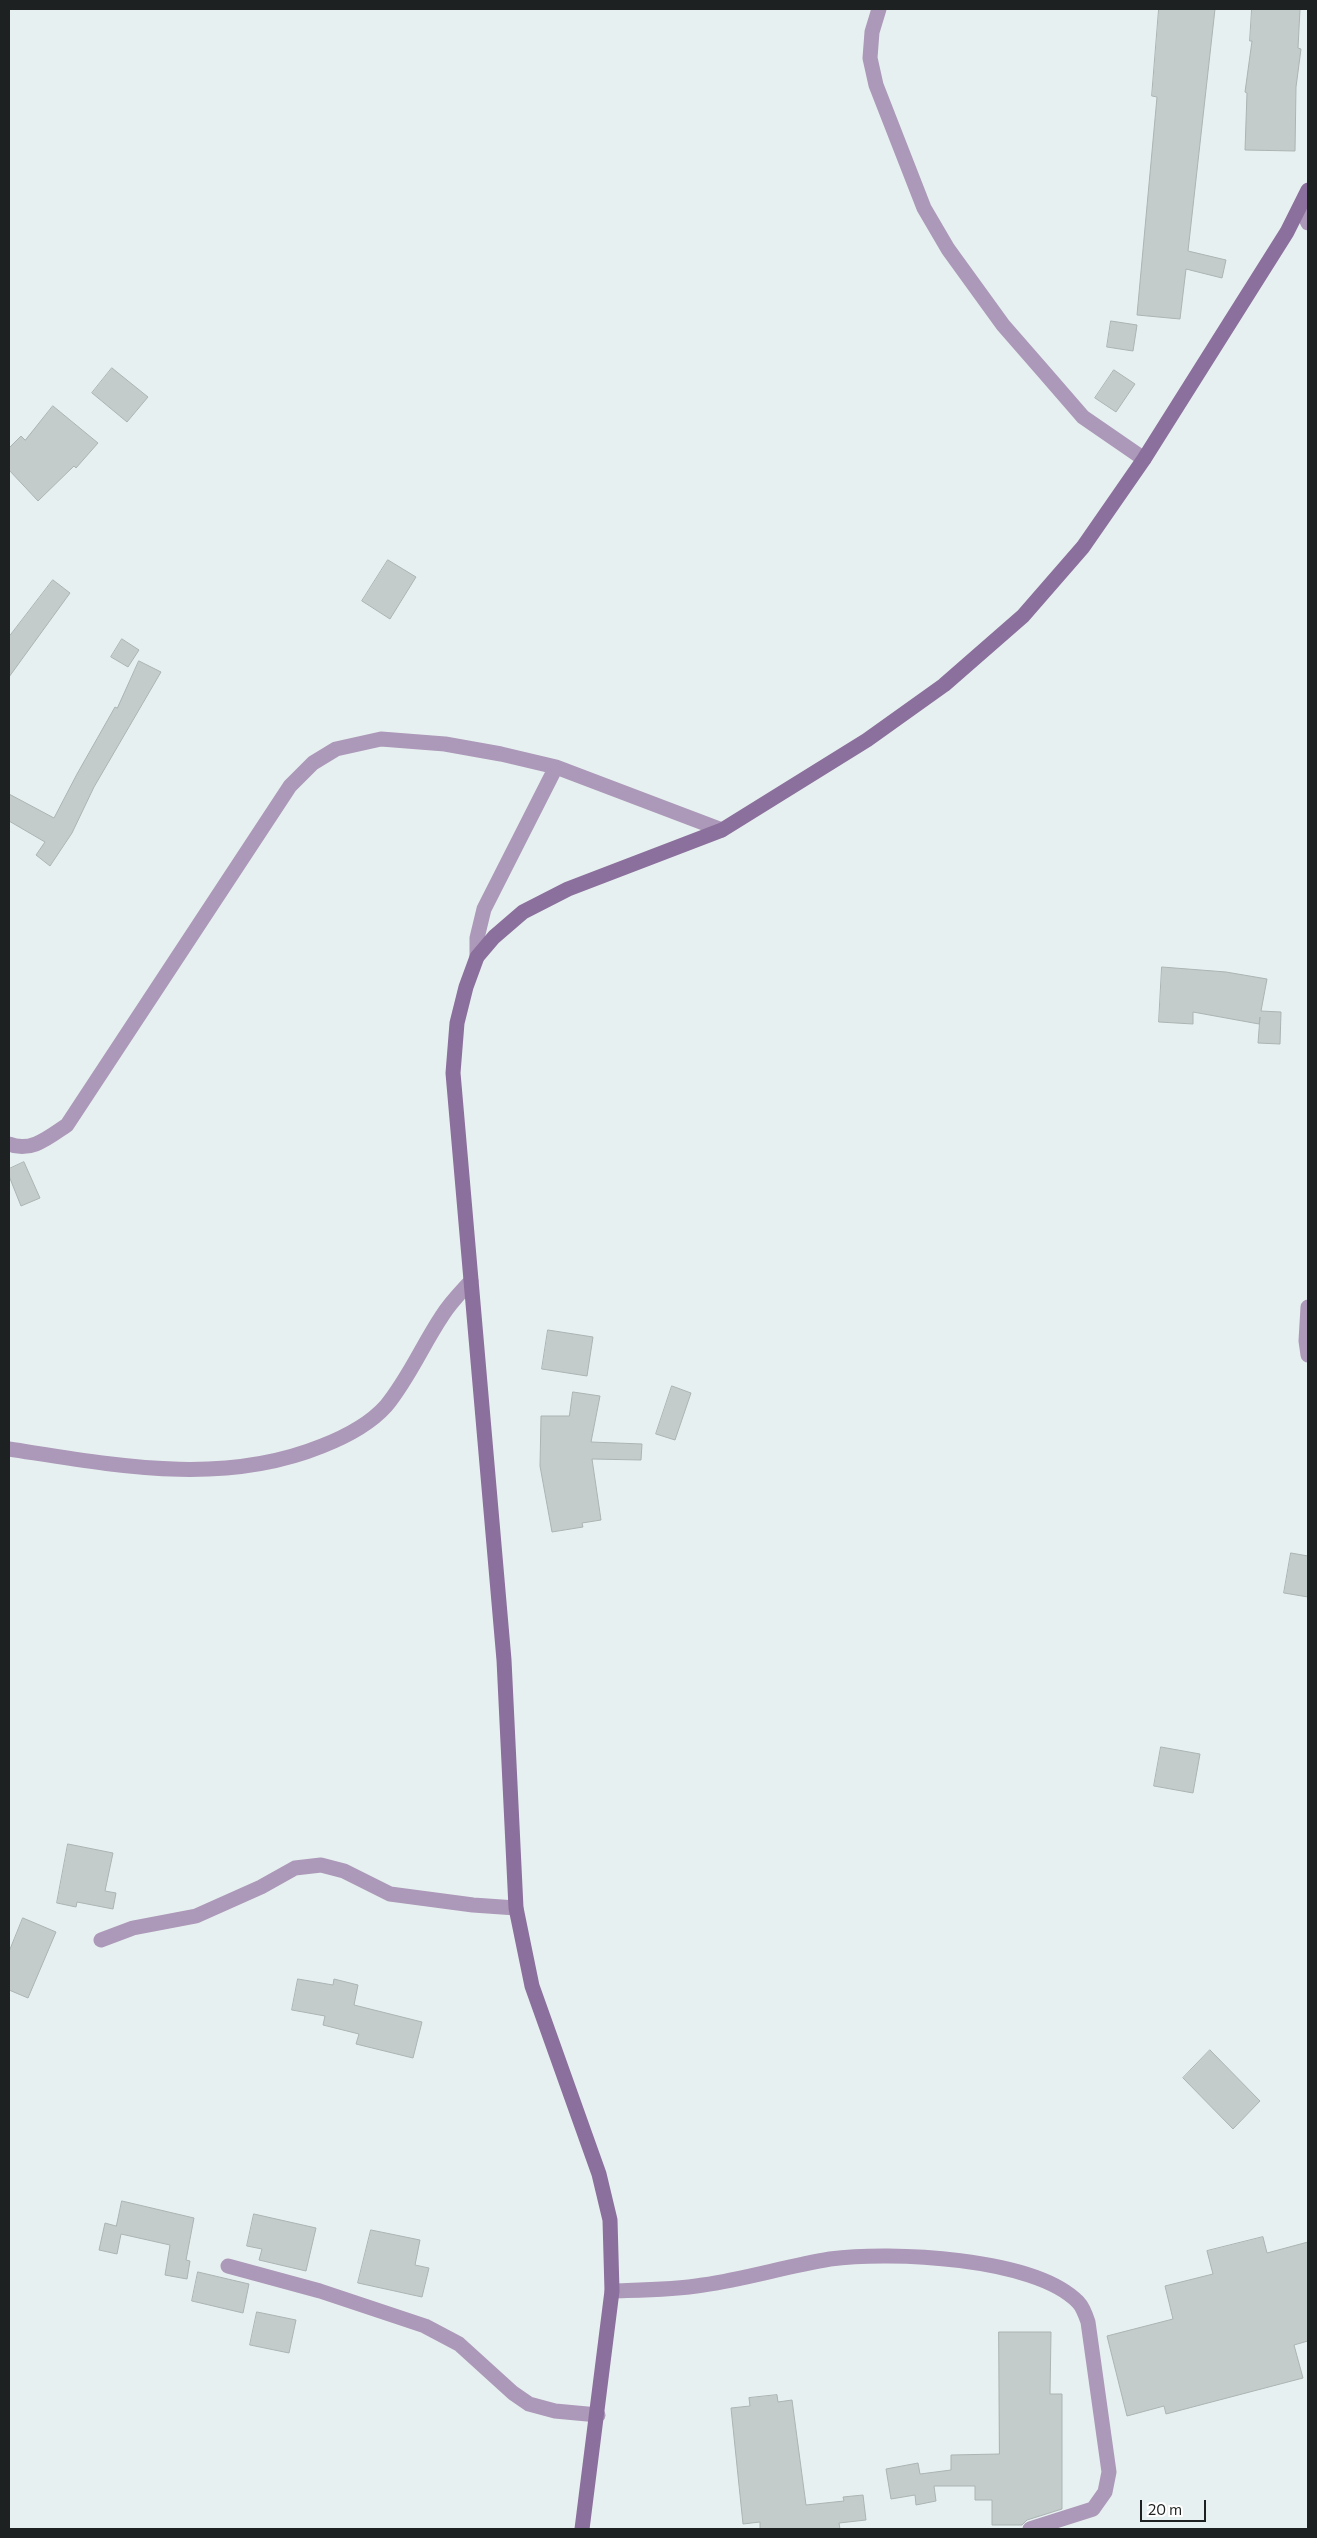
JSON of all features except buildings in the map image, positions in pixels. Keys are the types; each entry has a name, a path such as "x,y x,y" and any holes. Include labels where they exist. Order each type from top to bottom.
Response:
{"street":[{"path":"879,9 872,32 870,58 876,85 903,159 924,208 948,249 1003,325 1076,410 1109,437 1144,459"},
{"path":"582,2529 598,2415 612,2291 610,2220 599,2174 532,1986 516,1908 504,1660 453,1074 457,1023 466,987 478,956 494,937 524,912 568,889 722,830 867,740 944,685 1023,616 1082,547 1144,459 1301,208 1308,190"},
{"path":"1301,208 1308,223"},
{"path":"9,1144 17,1147 40,1143 67,1125 290,786 313,762 336,749 381,739 445,744 501,754 556,767 722,830"},
{"path":"478,956 476,938 484,909 556,767"},
{"path":"9,1449 102,1464 174,1470 244,1468 304,1454 349,1436 385,1407 417,1361 442,1316 471,1281"},
{"path":"1308,1307 1306,1341 1308,1355"},
{"path":"101,1940 133,1928 196,1916 262,1888 295,1868 320,1865 344,1871 390,1894 473,1906 516,1908"},
{"path":"612,2291 660,2290 703,2285 830,2259 909,2256 967,2261 1039,2278 1064,2290 1080,2303 1088,2322 1109,2472 1105,2492 1093,2508 1030,2529"},
{"path":"228,2266 320,2291 425,2326 459,2344 513,2393 530,2404 555,2411 598,2415"}]}
